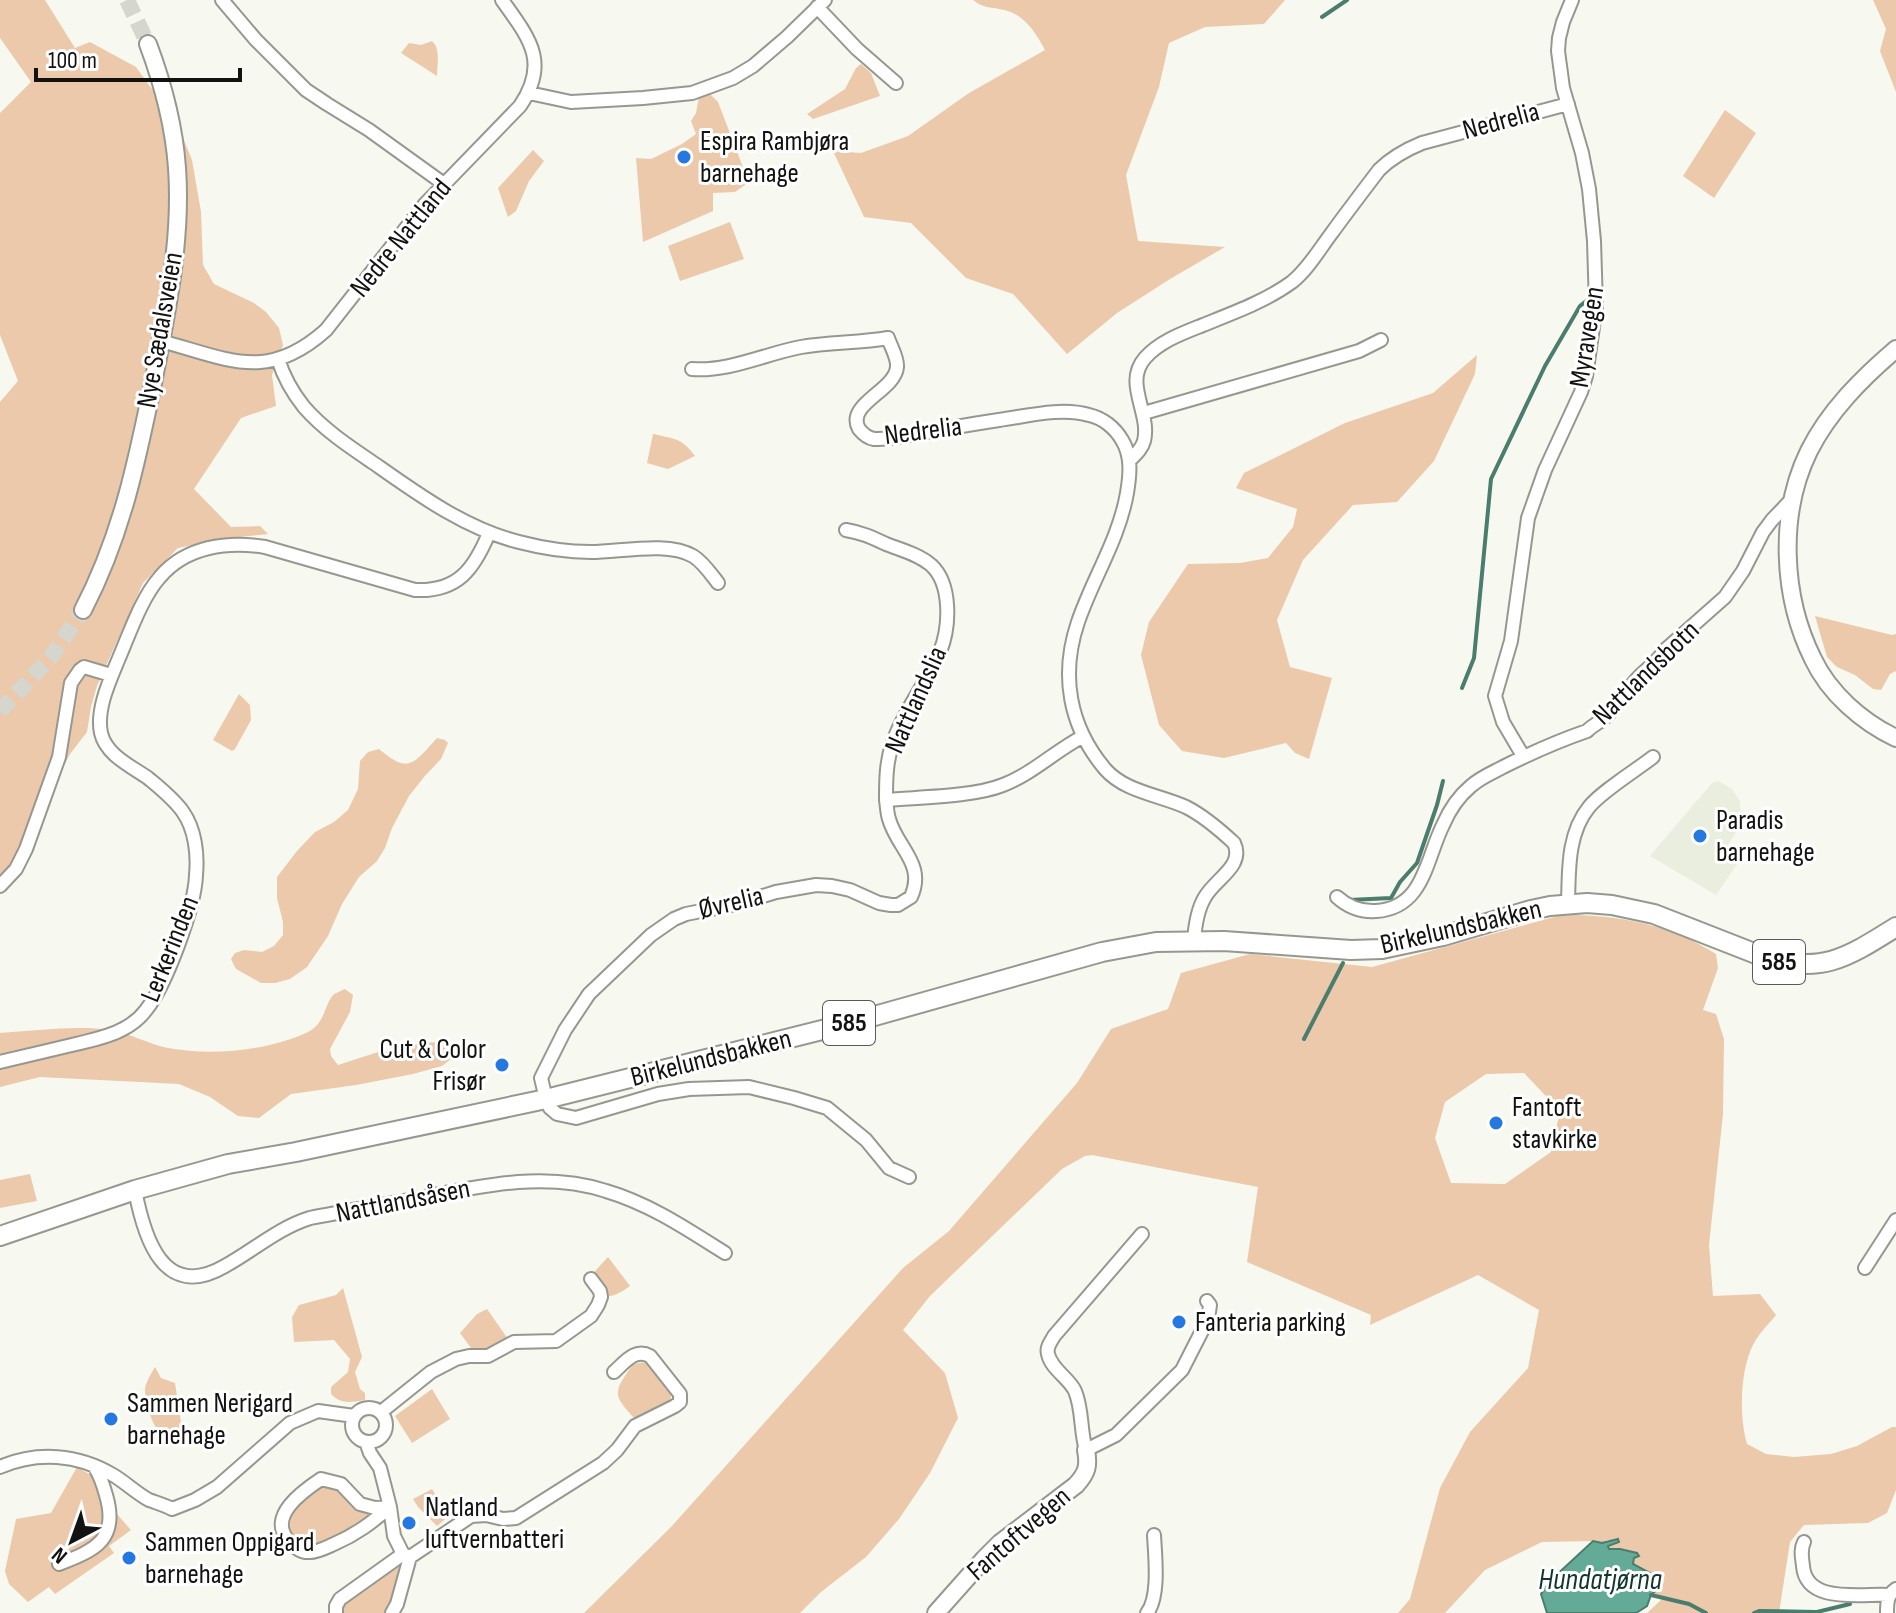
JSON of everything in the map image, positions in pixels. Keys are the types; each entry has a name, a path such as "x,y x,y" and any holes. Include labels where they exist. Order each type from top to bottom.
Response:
{"main road":[{"name":"Birkelundsbakken","path":"0,1236 135,1190 228,1164 340,1144 546,1099 846,1024 1102,952 1156,942 1224,941 1351,950 1382,949 1416,943 1531,910 1568,904 1612,905 1654,914 1764,957 1794,965 1821,964 1839,959 1896,927"}],"street":[{"path":"222,0 256,40 306,90 369,130 444,184"},
{"path":"502,0 523,30 534,57 535,71 529,93 571,102 692,93 733,78 753,66 821,4 857,49 896,83"},
{"name":"Myravegen","path":"1523,756 1503,722 1495,696 1511,641 1528,518 1545,470 1581,392 1596,306 1589,189 1561,74 1559,38 1572,0"},
{"name":"Nye Sædalsveien","path":"83,610 108,556 128,497 161,341 176,237 177,168 171,124 161,80 148,44"},
{"name":"Nedre Nattland","path":"161,341 248,363 278,359 307,347 326,330 444,184 529,93"},
{"name":"Nedrelia","path":"1129,461 1144,440 1144,413 1136,372 1149,353 1162,343 1232,313 1293,281 1379,170 1404,150 1568,104"},
{"name":"Nedrelia","path":"692,369 721,369 804,347 888,338 897,368 890,383 860,408 857,425 867,437 901,436 1072,412 1091,415 1115,430 1124,443 1129,461 1128,491 1121,522 1078,624 1069,666 1068,683 1082,737"},
{"path":"1144,413 1359,351 1381,340"},
{"path":"1896,349 1861,380 1809,452 1792,499 1789,547 1792,592 1813,660 1833,688 1857,713 1896,738"},
{"path":"278,359 285,381 329,431 411,489 489,533 566,550 678,551 693,556 718,583"},
{"name":"Nattlandsbotn","path":"1337,897 1355,908 1371,911 1383,910 1408,897 1425,875 1443,824 1459,798 1481,778 1523,756 1587,731 1593,724 1602,721 1664,651 1725,597 1743,571 1763,532 1792,499"},
{"name":"Nattlandslia","path":"846,530 864,533 922,559 938,574 946,593 945,636 940,652 891,747 886,800 989,790 1026,773 1063,746 1082,737"},
{"name":"Lerkerinden","path":"0,1062 100,1038 137,1020 157,992 193,901 197,861 188,821 163,791 114,754 101,733 100,719 111,675 158,578 183,558 201,550 226,544 245,544 415,590 428,590 453,584 463,576 473,565 489,533"},
{"path":"0,886 20,862 59,757 71,683 84,667 111,675"},
{"path":"1082,737 1108,773 1126,785 1197,813 1234,843 1238,850 1235,861 1203,899 1194,941"},
{"name":"Birkelundsbakken","path":"1568,904 1568,870 1580,820 1595,801 1653,757"},
{"name":"Øvrelia","path":"546,1099 541,1078 543,1072 577,1010 597,985 651,935 674,919 776,892 816,885 850,890 891,905 898,905 911,897 915,870 889,819 886,800"},
{"path":"546,1099 557,1114 576,1118 658,1094 689,1089 749,1087 827,1108 866,1140 889,1168 909,1177"},
{"name":"Nattlandsåsen","path":"135,1190 150,1243 160,1261 172,1271 191,1276 204,1275 224,1267 293,1223 310,1218 477,1186 520,1182 562,1181 605,1190 666,1215 725,1253"},
{"path":"1865,1268 1896,1220"},
{"name":"Fantoftvegen","path":"936,1613 1000,1543 1083,1477 1088,1464 1076,1392 1052,1362 1047,1348 1142,1234"},
{"path":"381,1412 431,1372 456,1359 488,1356 514,1342 556,1341 591,1316 598,1305 600,1291 591,1279"},
{"path":"1086,1450 1116,1435 1182,1370 1208,1319 1210,1305 1207,1301"},
{"path":"336,1613 340,1599 471,1516 516,1518 603,1463 635,1426 680,1402 680,1394 650,1356 644,1353 639,1352 614,1372"},
{"path":"366,1442 376,1440 384,1433 386,1422 381,1412 372,1408 362,1409 354,1416 352,1426 356,1436 366,1442 380,1468 394,1536 407,1556 397,1604 392,1613"},
{"path":"0,1467 41,1456 64,1457 115,1476 148,1499 172,1509 217,1487 290,1423 318,1411 354,1416"},
{"path":"59,1564 89,1551 109,1530 112,1518 94,1466"},
{"path":"321,1479 341,1484 360,1504 375,1508 390,1507 365,1529 324,1549 310,1552 298,1549 284,1535 281,1523 287,1508 299,1493 321,1479"},
{"path":"1147,1613 1154,1596 1154,1535"},
{"path":"1804,1542 1801,1548 1803,1574 1809,1583 1852,1597 1893,1592 1887,1613"}],"shaded area":[{"path":"0,0 45,0 75,48 90,42 136,67 178,125 192,160 201,212 203,265 214,284 266,312 279,328 283,345 272,375 276,406 241,418 194,489 231,527 260,526 268,534 178,548 143,583 97,686 87,732 70,754 14,860 0,877 0,402 18,381 0,335 0,113 31,82 0,38"},
{"path":"973,0 1285,0 1264,24 1205,27 1169,43 1159,87 1126,175 1138,241 1225,247 1117,313 1067,354 1013,294 966,278 911,223 864,217 833,151 861,153 908,136 969,93 1045,50 1033,31 1018,16"},
{"path":"1873,0 1896,0 1896,92 1880,51 1886,29"},
{"path":"432,41 438,53 437,76 401,53 409,43 421,45"},
{"path":"861,64 871,73 880,96 813,119 807,114 845,89"},
{"path":"710,94 718,102 744,170 745,185 735,192 713,193 713,211 643,242 636,158 651,159 696,134 691,121 699,97"},
{"path":"1725,110 1756,133 1714,198 1683,176"},
{"path":"533,150 544,161 529,181 516,211 508,217 498,188"},
{"path":"730,222 744,259 680,281 668,246"},
{"path":"1477,355 1475,374 1434,461 1397,502 1353,505 1303,560 1277,620 1290,667 1332,678 1309,759 1295,753 1286,743 1224,758 1182,751 1159,725 1141,655 1149,622 1188,564 1240,563 1268,558 1293,527 1297,509 1236,488 1244,473 1345,423 1433,393"},
{"path":"653,434 681,442 695,456 668,469 647,463"},
{"path":"1815,616 1896,634 1896,671 1890,674 1881,690 1873,689 1855,675 1837,667 1827,657"},
{"path":"239,694 250,705 251,720 232,751 213,740"},
{"path":"437,738 448,743 441,759 409,796 385,848 377,861 359,877 342,904 328,936 307,967 290,979 275,983 261,983 236,969 231,959 235,953 244,950 262,952 274,946 283,935 277,877 315,832 348,810 358,789 360,761 368,752 379,749 397,762 411,763"},
{"name":"Paradis barnehage","path":"1718,781 1732,789 1740,801 1741,824 1726,848 1739,861 1716,895 1650,856 1712,783"},
{"path":"1561,915 1602,916 1642,923 1680,935 1716,954 1718,968 1703,1010 1716,1014 1724,1039 1723,1114 1709,1245 1713,1296 1760,1294 1776,1315 1755,1341 1745,1367 1742,1407 1747,1444 1766,1454 1794,1457 1831,1454 1857,1446 1896,1427 1896,1490 1887,1513 1868,1523 1804,1525 1790,1542 1779,1613 1647,1613 1662,1599 1651,1595 1633,1564 1637,1553 1609,1549 1607,1547 1615,1544 1608,1540 1602,1543 1542,1542 1485,1570 1445,1613 1398,1613 1410,1599 1440,1488 1470,1432 1528,1368 1539,1310 1478,1275 1370,1325 1371,1315 1247,1262 1258,1187 1092,1155 1062,1169 930,1296 903,1330 945,1373 958,1418 930,1473 899,1519 866,1557 821,1592 800,1613 584,1613 671,1527 903,1268 949,1231 1077,1083 1111,1029 1168,1009 1181,973 1250,954 1372,967","holes":["1524,1073 1560,1111 1551,1152 1505,1184 1451,1183 1435,1138 1445,1102 1486,1074"]},
{"path":"345,989 353,995 350,1012 330,1049 338,1065 419,1043 441,1042 451,1048 451,1059 442,1066 413,1074 291,1094 259,1118 238,1116 210,1097 179,1084 40,1077 0,1087 0,1033 97,1029 117,1031 168,1048 220,1052 256,1048 306,1033 321,1020 334,994"},
{"path":"30,1174 37,1201 0,1208 0,1180"},
{"path":"608,1257 630,1286 611,1296 602,1295 585,1282"},
{"path":"343,1288 362,1357 355,1372 360,1389 365,1393 365,1400 351,1402 339,1400 331,1394 331,1387 348,1372 350,1359 334,1340 294,1342 292,1317 299,1305 336,1295"},
{"path":"487,1309 508,1339 493,1350 474,1352 460,1333 477,1314"},
{"path":"645,1362 655,1367 660,1379 672,1385 670,1405 651,1416 635,1419 619,1398 619,1387 633,1364"},
{"path":"155,1367 161,1378 175,1383 183,1436 174,1439 160,1433 148,1408 145,1390"},
{"path":"432,1389 450,1419 412,1443 395,1416"},
{"path":"77,1467 94,1477 105,1501 107,1516 116,1513 131,1530 109,1546 114,1553 55,1594 49,1587 28,1602 9,1584 5,1571 16,1519 51,1513"},
{"path":"320,1483 337,1486 379,1513 341,1536 298,1546 291,1536 288,1519 297,1504"},
{"path":"432,1489 449,1516 437,1526 413,1499"},
{"path":"404,1565 387,1613 340,1613 346,1601 382,1574"}],"water":[{"name":"Hundatjørna","path":"1618,1539 1619,1542 1608,1546 1609,1549 1637,1553 1639,1556 1634,1558 1633,1564 1650,1573 1661,1586 1651,1595 1647,1606 1636,1613 1547,1613 1541,1594 1550,1581 1593,1541 1602,1543"}],"waterway":[{"path":"1322,17 1347,0"},
{"path":"1462,688 1474,658 1491,479 1545,366 1580,306 1591,297"},
{"path":"1349,900 1391,898 1417,863 1443,781"},
{"path":"1304,1039 1343,963"},
{"path":"1651,1595 1689,1604 1706,1613"},
{"path":"1754,1613 1817,1612 1850,1604"}],"tunnel":[{"path":"127,0 148,44"},
{"path":"0,711 51,657 83,610"}],"place":[{"name":"Espira Rambjøra barnehage","path":"684,157"},
{"name":"Paradis barnehage","path":"1700,836"},
{"name":"Cut & Color Frisør","path":"502,1065"},
{"name":"Fantoft stavkirke","path":"1496,1123"},
{"name":"Fanteria parking","path":"1179,1322"},
{"name":"Sammen Nerigard barnehage","path":"111,1419"},
{"name":"Natland luftvernbatteri","path":"409,1523"},
{"name":"Sammen Oppigard barnehage","path":"129,1558"}]}
